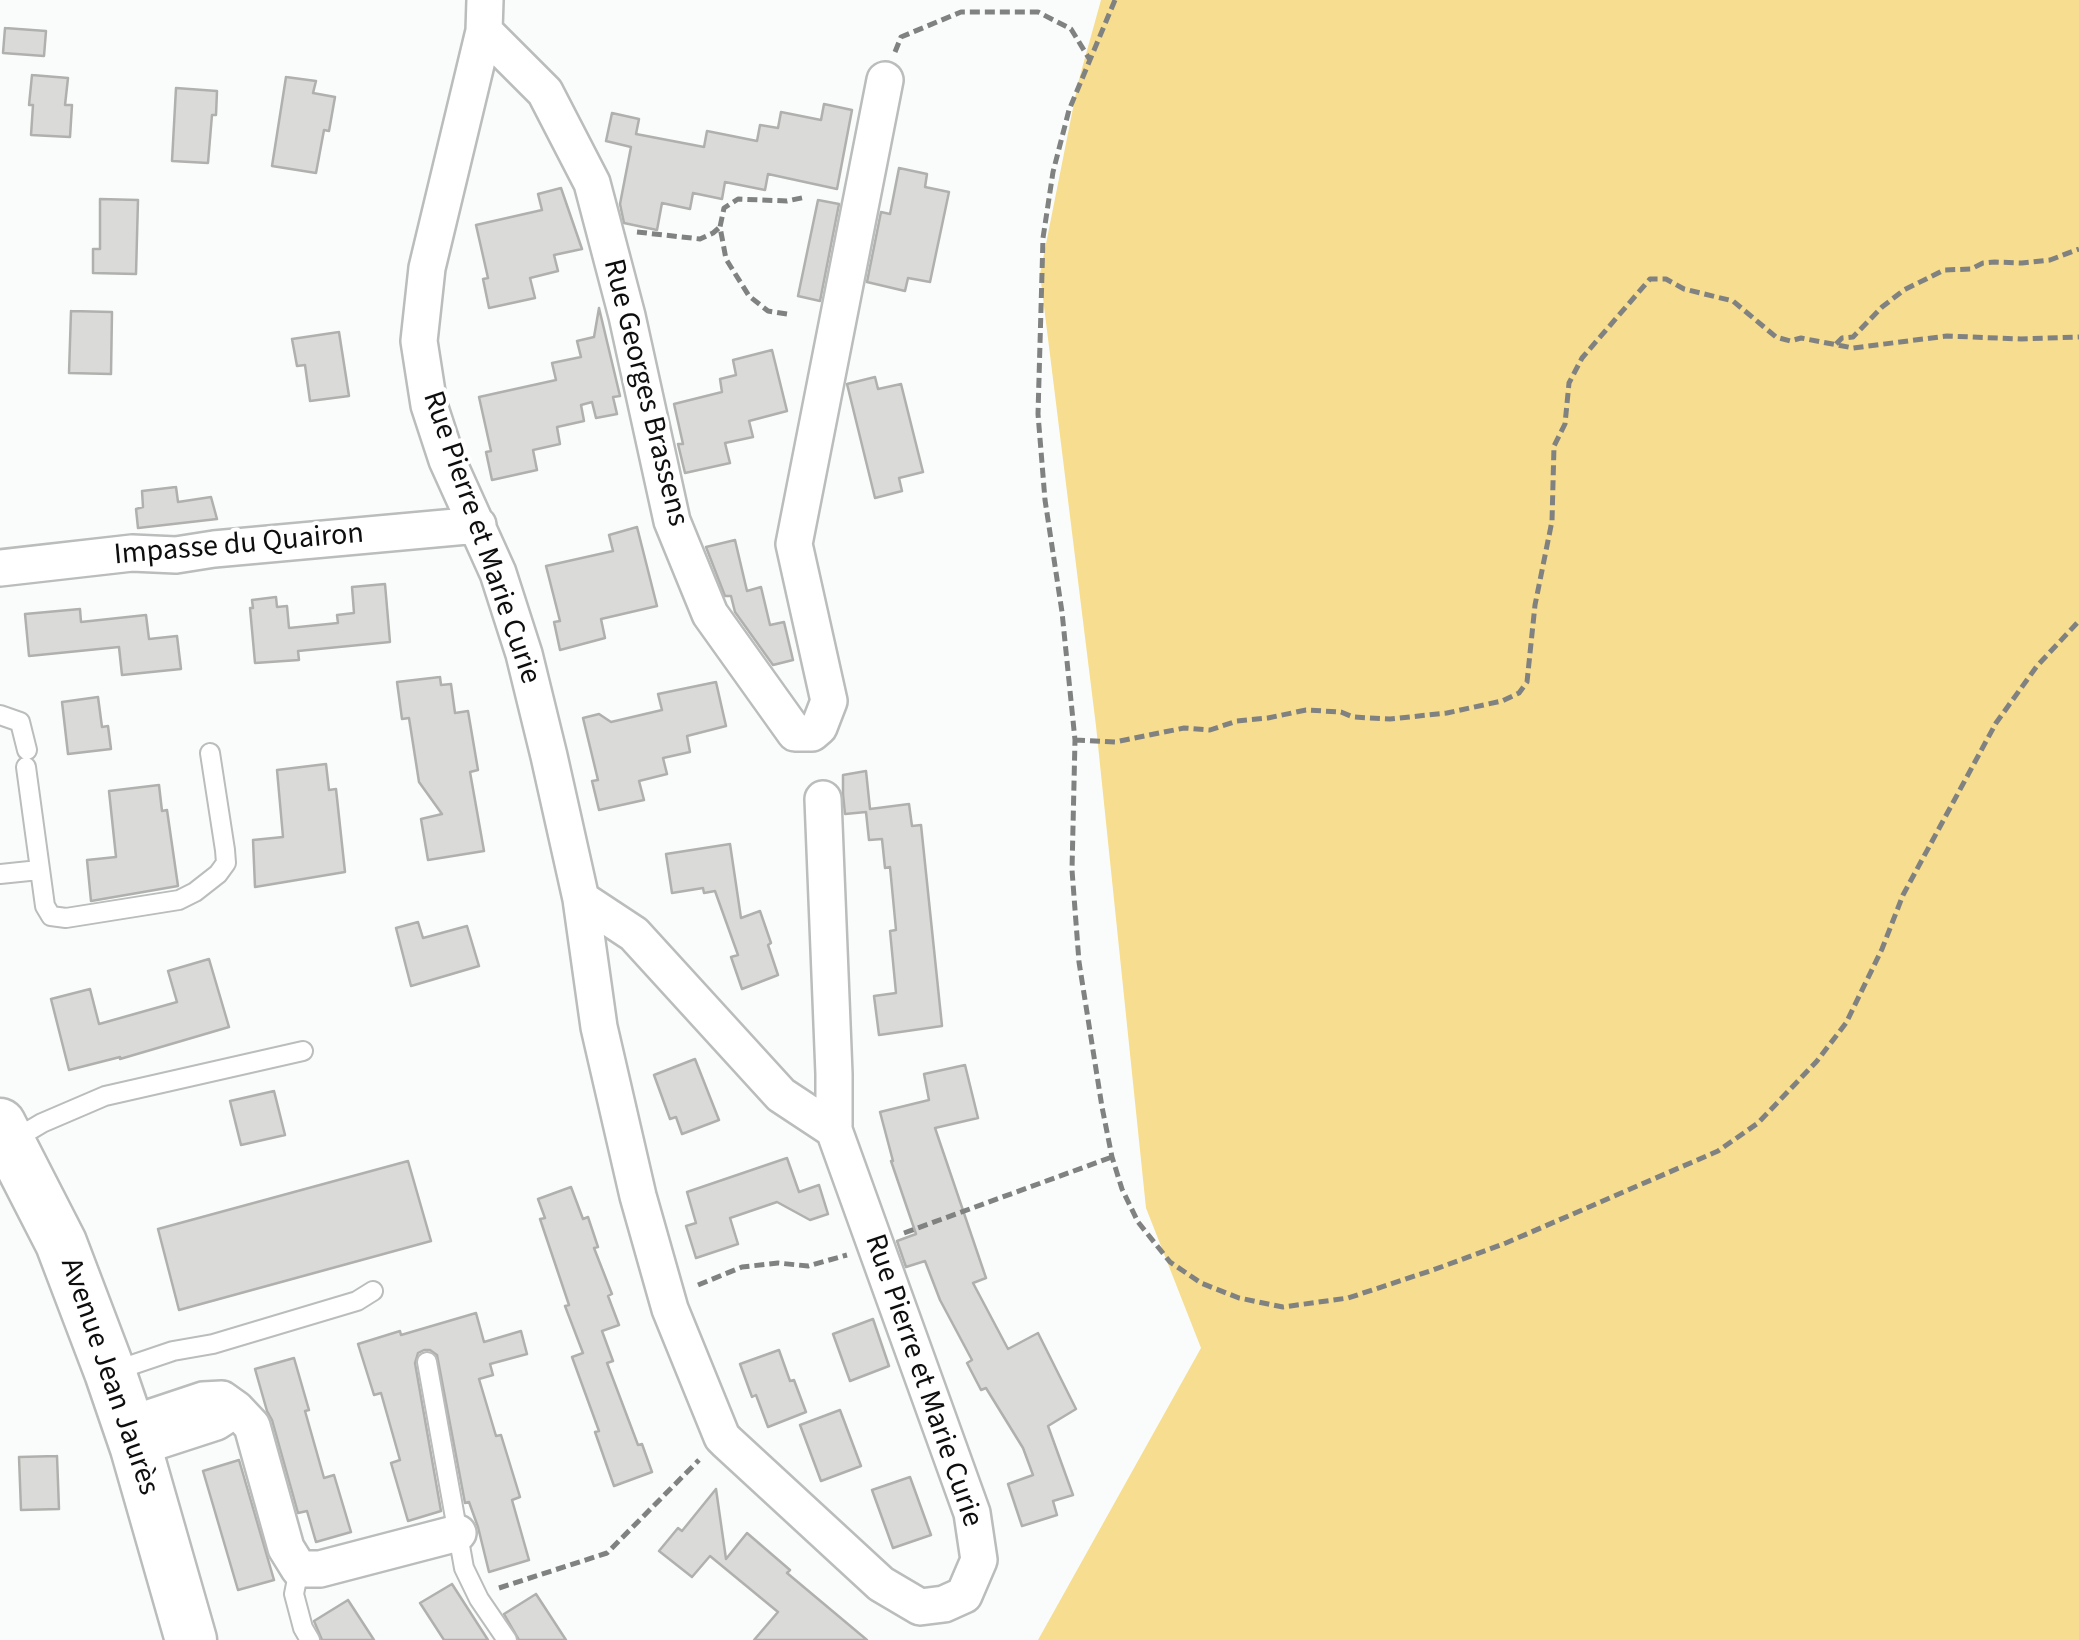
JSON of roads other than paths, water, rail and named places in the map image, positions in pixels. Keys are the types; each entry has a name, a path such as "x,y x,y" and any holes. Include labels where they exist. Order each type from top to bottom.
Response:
{"main road":[{"name":"Avenue Jean Jaurès","path":"5,1133 61,1242 110,1372 191,1640"}],"street":[{"name":"Rue Georges Brassens","path":"485,16 545,92 592,184 627,316 672,522 710,614 795,733 812,733 820,727 829,701 794,544 886,80"},
{"name":"Rue Pierre et Marie Curie","path":"485,16 427,268 419,341 429,405 447,460 498,573 524,654 581,900 599,1027 638,1196 670,1309 722,1436 881,1584 920,1607 944,1604 964,1595 980,1560 972,1513 834,1130"},
{"name":"Impasse du Quairon","path":"0,568 478,525"},
{"path":"823,800 834,1130"},
{"path":"581,900 634,934 780,1094 834,1130"},
{"path":"132,1436 216,1422 236,1409 252,1426 286,1548 299,1569 320,1569 458,1534"}],"lane":[{"path":"0,716 20,722 39,870 50,916 66,918 179,900 218,874 226,864 210,753"},
{"path":"0,874 39,870"},
{"path":"5,1133 42,1123 105,1096 303,1051"},
{"path":"110,1372 358,1301 373,1291"},
{"path":"427,1362 464,1568 507,1640"},
{"path":"299,1569 294,1594 310,1640"}]}
